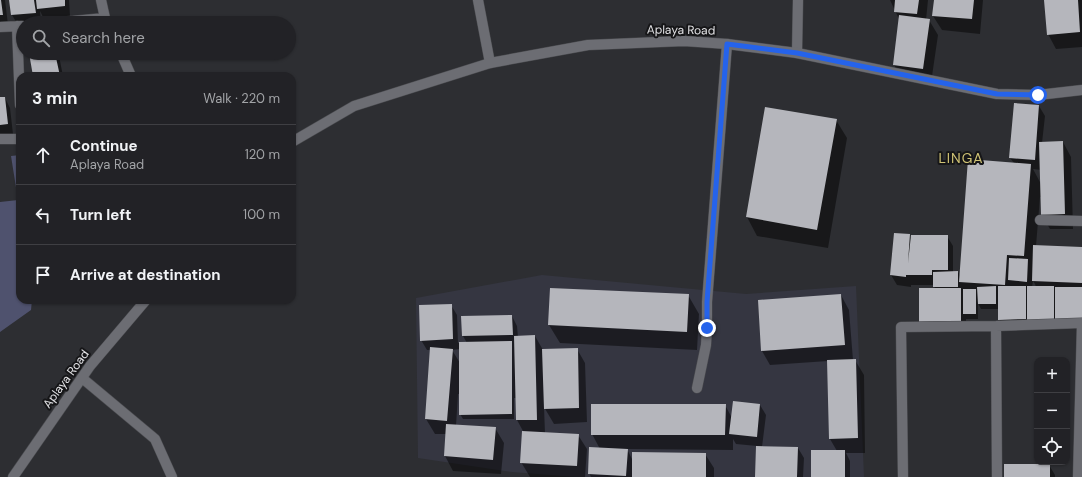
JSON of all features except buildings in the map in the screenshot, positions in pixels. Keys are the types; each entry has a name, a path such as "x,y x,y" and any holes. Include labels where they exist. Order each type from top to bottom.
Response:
{"street":[{"path":"101,0 105,16"},
{"path":"478,0 490,63"},
{"path":"797,53 798,0"},
{"path":"0,27 16,26"},
{"name":"Aplaya Road","path":"296,140 354,106 490,63 588,45 684,41 727,44 797,53 997,94 1038,95 1082,90"},
{"path":"697,388 706,345 707,302 727,44"},
{"path":"20,60 20,72"},
{"path":"124,60 129,72"},
{"path":"0,139 16,139"},
{"path":"1040,220 1082,221"},
{"name":"Aplaya Road","path":"12,477 90,366 143,304"},
{"path":"903,477 901,327 1082,323 1078,477"},
{"path":"996,326 997,477"},
{"path":"82,378 155,439 172,477"}],"shaded area":[{"path":"16,155 16,187 11,156"},
{"path":"16,200 16,304 32,304 31,310 0,332 0,202"},
{"path":"542,275 746,294 856,286 864,477 576,477 512,472 418,458 416,298"}],"district":[{"name":"LINGA","path":"961,158"}],"route":[{"path":"707,328 707,302 727,44 797,53 997,94 1038,95"}]}
